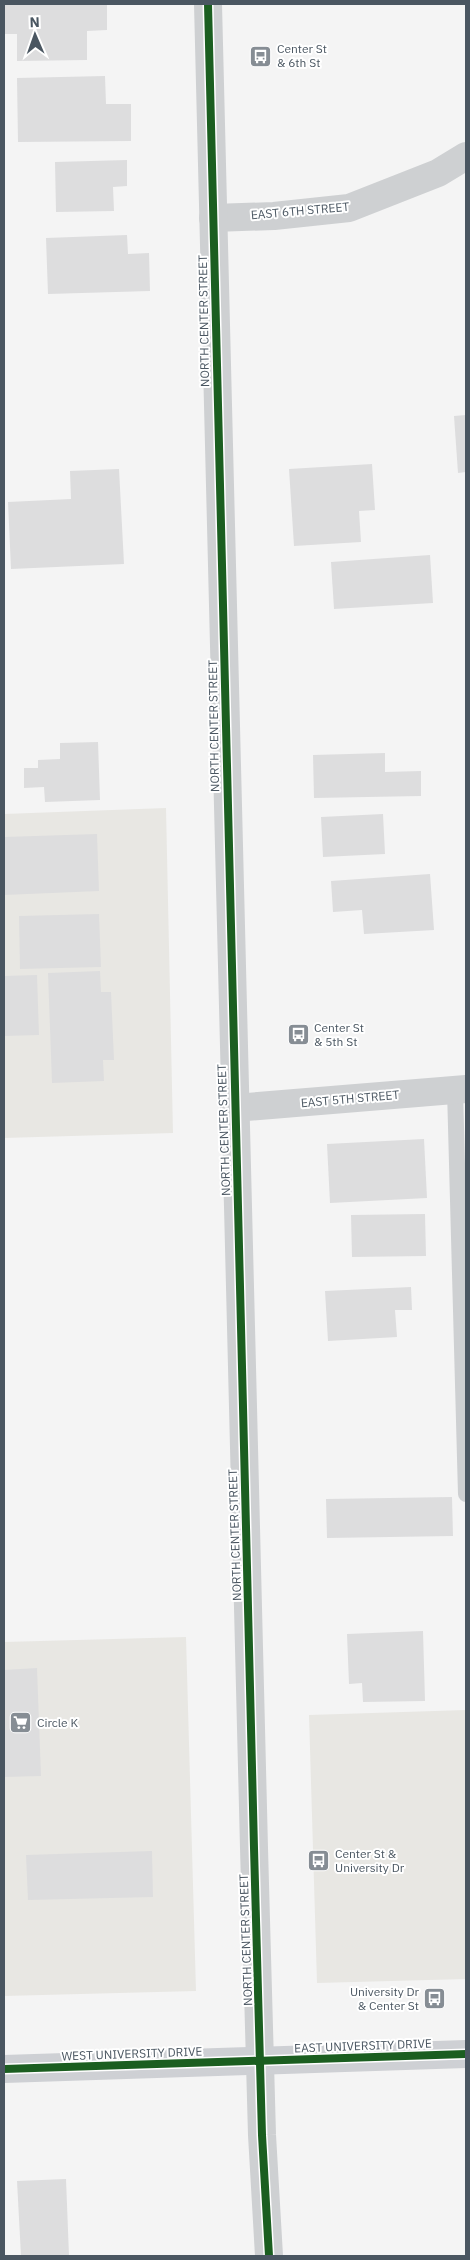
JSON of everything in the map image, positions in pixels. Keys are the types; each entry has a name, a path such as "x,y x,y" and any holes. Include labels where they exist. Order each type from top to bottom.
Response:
{"main road":[{"name":"EAST UNIVERSITY DRIVE","path":"260,2062 466,2054"},
{"name":"WEST UNIVERSITY DRIVE","path":"4,2069 260,2062"}],"street":[{"name":"NORTH CENTER STREET","path":"208,4 234,1108 260,2062 270,2256"},
{"name":"EAST 6TH STREET","path":"212,218 274,216 349,208 438,173 466,156"},
{"name":"EAST 5TH STREET","path":"234,1108 461,1090"}],"lane":[{"path":"461,1090 466,1494"}],"shaded area":[{"path":"166,808 173,1133 4,1138 4,814"},
{"path":"186,1637 196,1991 4,1996 4,1642"},
{"path":"466,1710 466,1979 317,1983 309,1715"}],"building":[{"path":"4,4 107,4 107,30 87,31 87,60 17,61 17,34 4,34"},
{"path":"105,76 106,104 131,104 131,141 18,142 17,78"},
{"path":"127,160 127,186 113,187 114,211 56,212 55,162"},
{"path":"127,235 128,254 149,253 150,291 48,294 46,238"},
{"path":"466,415 466,472 458,473 454,416"},
{"path":"372,464 375,510 359,511 361,542 294,546 289,469"},
{"path":"119,469 124,564 11,569 8,502 71,499 70,471"},
{"path":"430,555 433,603 334,609 331,562"},
{"path":"98,742 100,800 45,802 44,787 24,788 24,768 38,768 38,760 60,759 60,743"},
{"path":"385,753 385,772 421,771 421,796 314,798 313,755"},
{"path":"383,814 385,854 323,857 321,817"},
{"path":"97,834 99,891 4,895 4,837"},
{"path":"430,874 434,930 364,934 362,910 333,912 331,881"},
{"path":"99,914 101,967 20,969 19,916"},
{"path":"100,971 101,992 111,992 114,1060 103,1060 104,1081 52,1083 48,973"},
{"path":"37,975 39,1035 4,1036 4,976"},
{"path":"424,1139 427,1198 330,1203 327,1144"},
{"path":"425,1214 426,1256 352,1257 351,1215"},
{"path":"411,1287 412,1310 395,1310 397,1337 328,1341 325,1291"},
{"path":"452,1497 453,1536 327,1538 326,1499"},
{"path":"423,1631 425,1701 363,1702 362,1683 349,1684 347,1634"},
{"name":"Circle K","path":"37,1668 41,1776 4,1777 4,1670"},
{"path":"152,1851 153,1897 28,1900 26,1855"},
{"path":"66,2179 69,2256 21,2256 17,2181"}],"cycle path":[{"path":"208,4 254,1848 262,2135 269,2256"},
{"path":"4,2069 466,2054"}],"place":[{"name":"Center St & 6th St","path":"261,56"},
{"name":"Center St & 5th St","path":"298,1035"},
{"name":"Circle K","path":"21,1723"},
{"name":"Center St & University Dr","path":"319,1861"},
{"name":"University Dr & Center St","path":"435,1999"}]}
